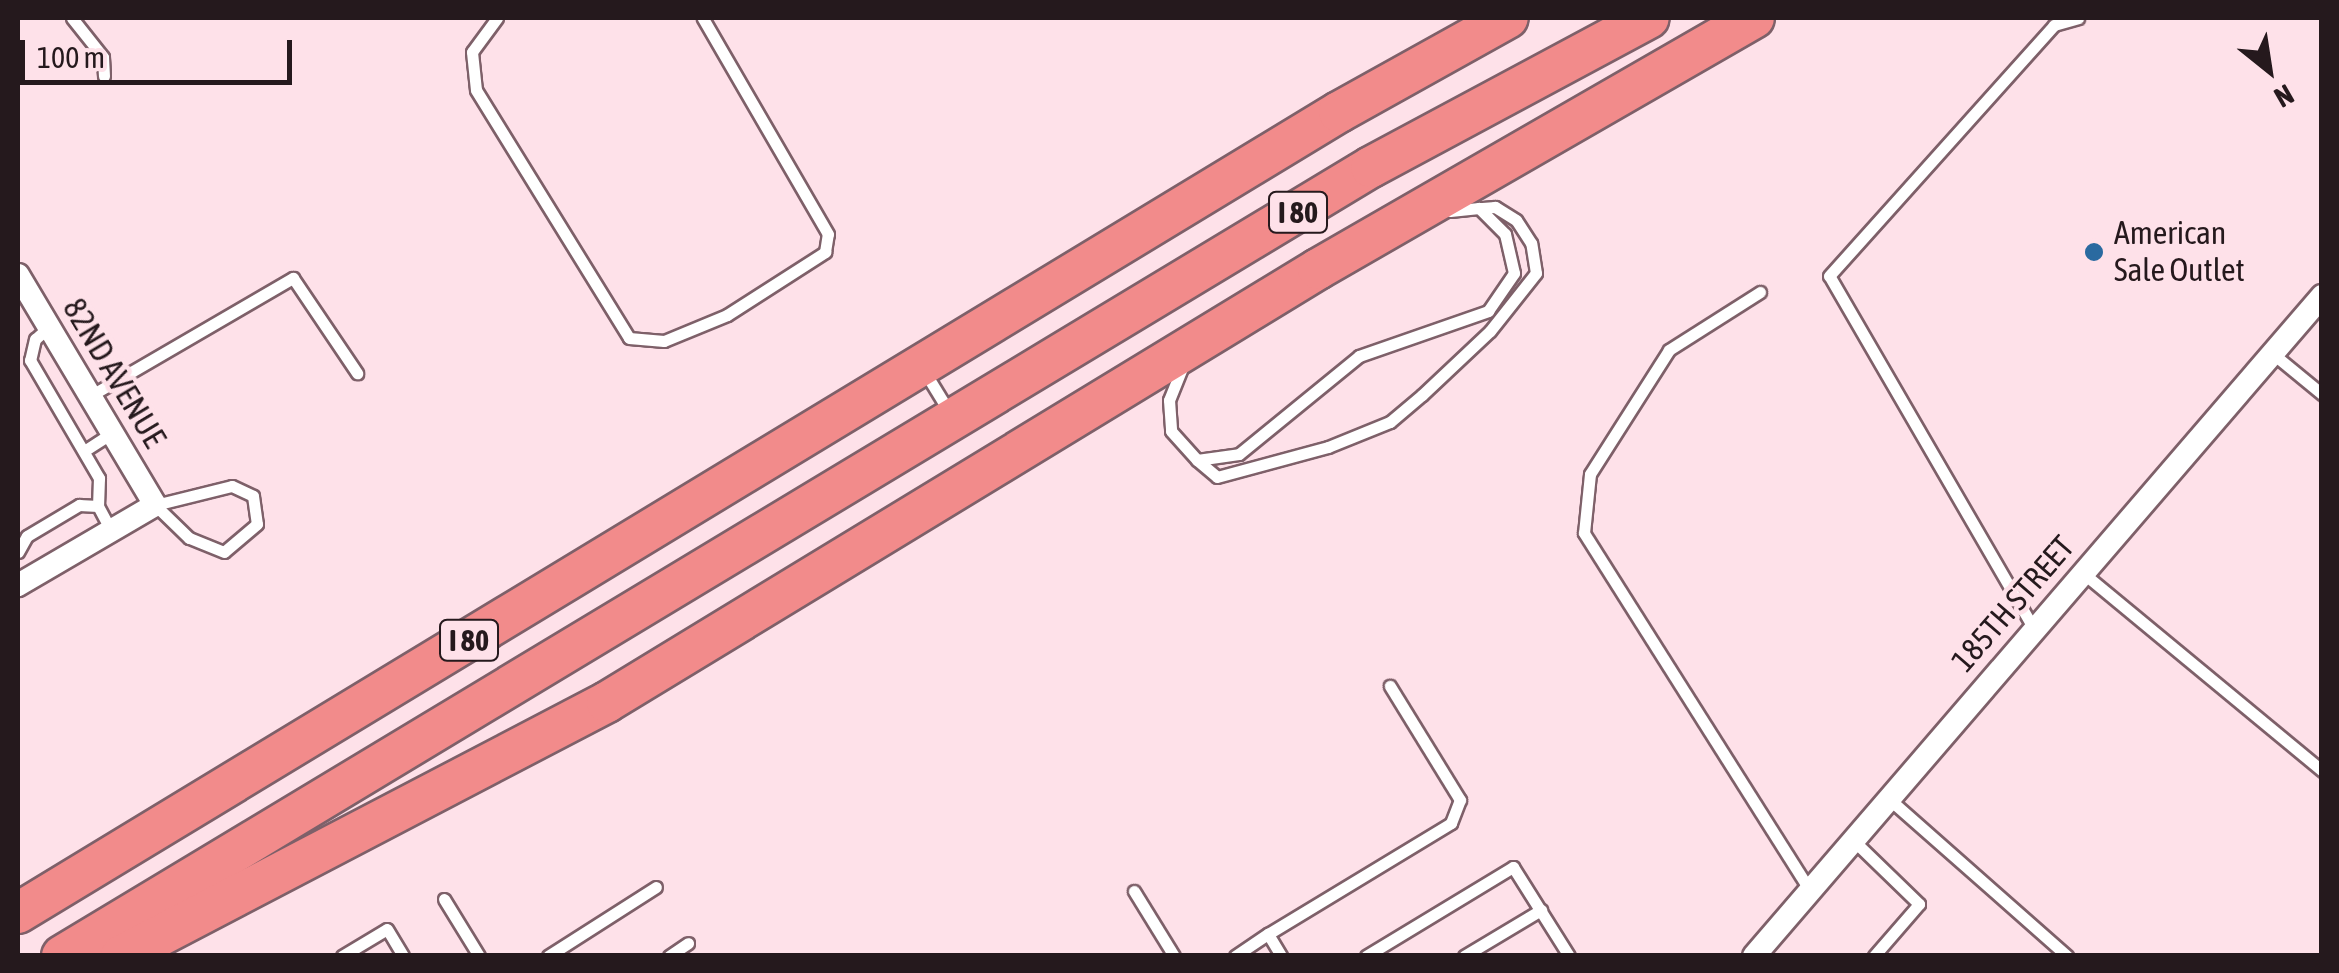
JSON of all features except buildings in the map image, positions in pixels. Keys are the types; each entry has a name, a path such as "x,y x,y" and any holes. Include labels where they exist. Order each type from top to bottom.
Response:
{"highway":[{"name":"I 80","path":"18,913 921,366 1508,18"},
{"name":"I 80","path":"62,956 1371,167 1649,18"},
{"path":"121,956 608,702 1190,347 1754,18"}],"street":[{"name":"82ND AVENUE","path":"18,275 155,505"},
{"name":"185TH STREET","path":"1754,956 2320,300"},
{"path":"24,581 155,505"}],"lane":[{"path":"72,18 103,57 104,76"},
{"path":"498,18 472,52 476,90 629,338 664,341 727,315 825,252 828,234 703,18"},
{"path":"2034,628 1829,276 2054,25 2078,18"},
{"path":"1190,347 1170,400 1171,430 1217,477 1328,447 1390,422 1490,331 1536,273 1531,243 1516,220 1495,206 1411,216"},
{"path":"1198,460 1239,454 1358,356 1488,310 1514,273 1505,234 1479,208"},
{"path":"90,396 293,278 357,373"},
{"path":"1760,292 1670,350 1590,474 1584,533 1810,891"},
{"path":"49,328 34,338 30,360 99,478 98,506 111,530"},
{"path":"2272,353 2322,394"},
{"path":"921,366 955,420"},
{"path":"84,450 112,433"},
{"path":"244,486 258,508 257,524 237,546 210,550 155,505 244,486"},
{"path":"24,581 18,554 27,536 80,505 98,506"},
{"path":"2082,573 2322,771"},
{"path":"1235,956 1451,823 1460,800 1390,686"},
{"path":"1888,798 2067,956"},
{"path":"1853,840 1919,904 1874,956"},
{"path":"1374,953 1513,868 1569,956"},
{"path":"548,956 656,887"},
{"path":"1134,891 1174,956"},
{"path":"444,899 479,956"},
{"path":"1464,956 1541,910"},
{"path":"342,956 387,929 403,956"},
{"path":"1268,934 1281,956"},
{"path":"669,956 688,944"}],"place":[{"name":"American Sale Outlet","path":"2094,252"}]}
